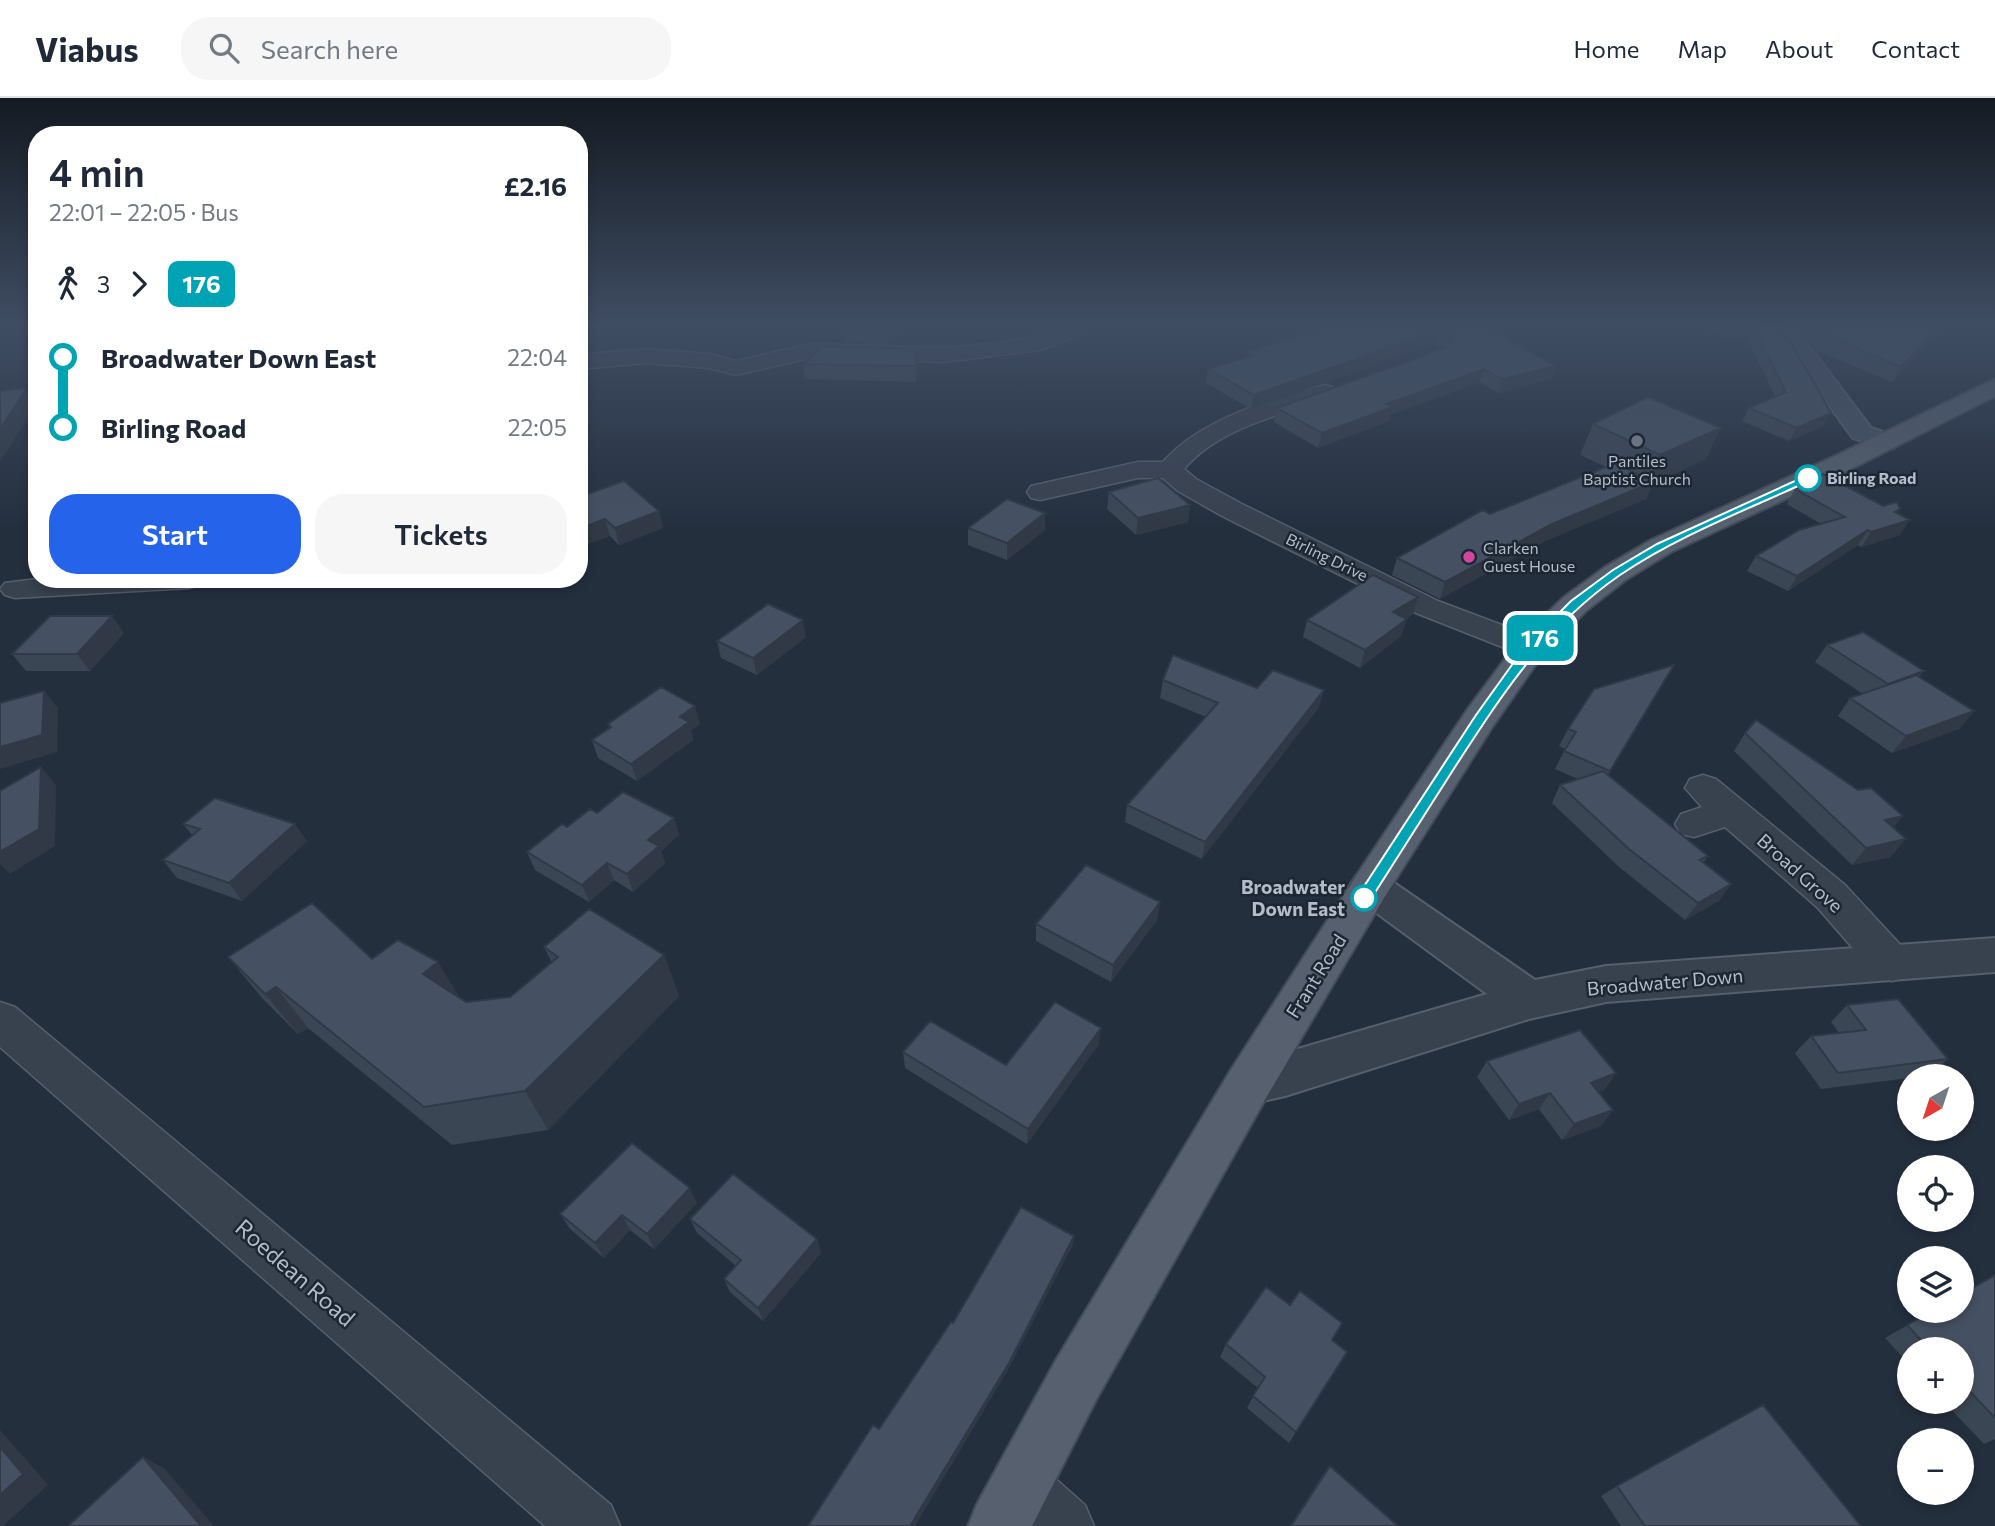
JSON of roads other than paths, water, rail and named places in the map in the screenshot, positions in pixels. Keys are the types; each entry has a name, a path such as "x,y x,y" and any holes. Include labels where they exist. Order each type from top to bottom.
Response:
{"main road":[{"path":"1833,395 1862,433 1885,442"},
{"name":"Frant Road","path":"1009,1506 1076,1380 1249,1083 1370,887 1480,718 1531,647 1575,604 1616,573 1661,546 1885,442 1978,395"}],"street":[{"path":"1040,492 1138,470 1170,470 1179,455 1209,435 1317,395"},
{"name":"Birling Drive","path":"1170,470 1186,485 1232,510 1427,607 1531,647"},
{"path":"8,597 28,571"},
{"path":"8,597 98,588"},
{"name":"Broad Grove","path":"1709,808 1831,896 1892,964"},
{"path":"1370,887 1529,1000"},
{"name":"Broadwater Down","path":"1249,1083 1285,1075 1529,1000 1606,984 1995,955"},
{"name":"Roedean Road","path":"0,1020 590,1526"},
{"path":"1009,1506 1064,1526"}],"place":[{"name":"Pantiles Baptist Church","path":"1637,441"},
{"name":"Birling Road","path":"1808,478"},
{"name":"Clarken Guest House","path":"1469,557"},
{"name":"Broadwater Down East","path":"1364,898"}]}
